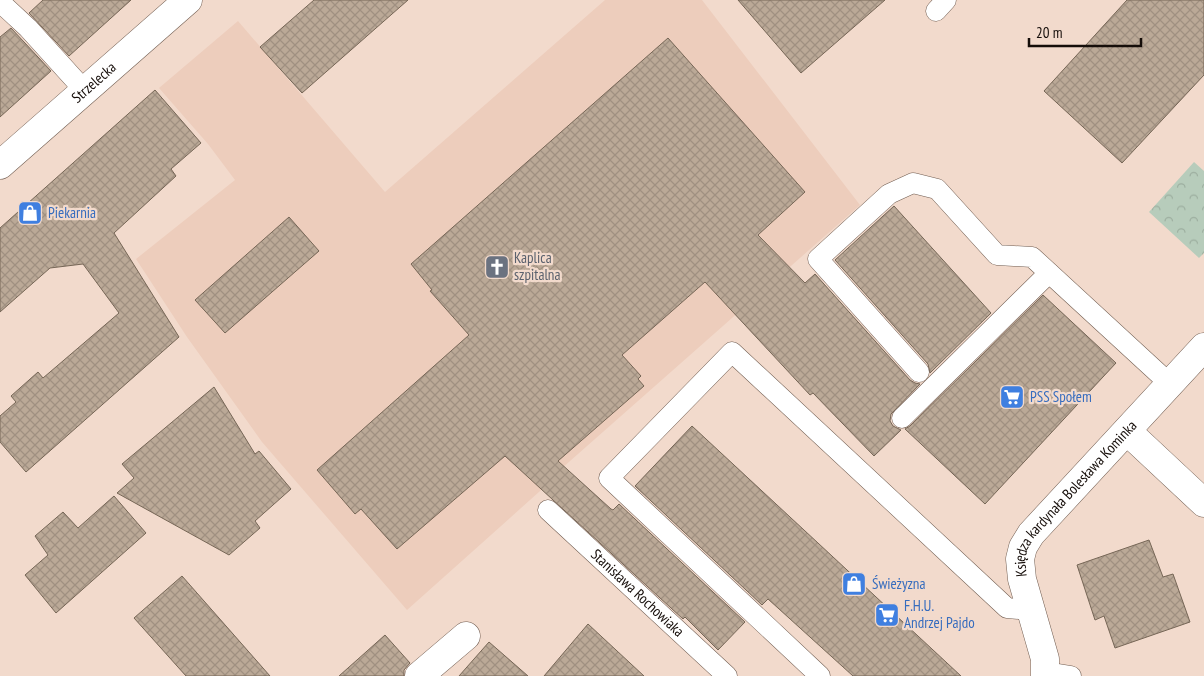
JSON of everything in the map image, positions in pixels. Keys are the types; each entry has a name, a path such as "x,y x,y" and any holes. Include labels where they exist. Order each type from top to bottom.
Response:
{"street":[{"name":"Strzelecka","path":"0,165 188,0"},
{"name":"Księdza kardynała Bolesława Kominka","path":"1054,675 1045,659 1022,579 1020,559 1023,548 1031,534 1204,347"},
{"path":"1127,430 1204,503"},
{"path":"420,676 466,636"}],"lane":[{"path":"0,2 28,28 85,91"},
{"path":"919,372 818,259 889,194 913,183 937,189 997,255 1032,258 1170,384"},
{"path":"902,418 1049,273"},
{"path":"820,676 609,478 732,352 1007,608 1031,610"},
{"name":"Stanisława Rochowiaka","path":"548,510 727,676"}],"shaded area":[{"path":"605,0 702,0 860,205 561,469 549,483 407,610 262,442 187,337 136,259 235,180 208,144 159,88 238,21 385,192"}],"green space":[{"path":"1194,162 1204,171 1204,253 1199,258 1149,212"}],"building":[{"path":"43,0 131,0 69,56 29,13"},
{"path":"314,0 408,0 302,93 260,47"},
{"path":"738,0 885,0 801,73"},
{"path":"1127,0 1204,0 1204,75 1122,163 1044,91"},
{"path":"11,28 51,71 0,117 0,37"},
{"path":"668,38 805,192 758,235 805,283 815,274 910,380 920,384 891,414 890,421 893,426 901,430 874,456 813,393 810,395 705,282 622,355 641,376 638,379 644,386 558,461 611,509 613,510 619,504 745,622 718,650 685,617 683,619 505,456 397,549 361,509 355,514 317,470 469,335 430,291 432,290 411,264"},
{"path":"155,90 201,143 171,169 176,176 114,233 179,337 26,472 0,442 0,416 16,402 11,396 38,372 43,378 119,313 83,264 50,268 0,312 0,228"},
{"path":"894,206 991,313 930,373 928,364 835,260"},
{"path":"289,217 319,251 225,333 195,300"},
{"name":"PSS Społem","path":"1043,295 1116,363 985,504 905,429"},
{"path":"214,387 255,454 259,451 291,489 255,521 260,528 229,555 117,493 134,478 122,464"},
{"path":"692,426 961,676 853,676 768,599 762,605 635,486"},
{"path":"114,496 146,533 56,613 25,575 48,555 35,536 63,512 78,528"},
{"path":"1149,540 1163,577 1173,574 1190,622 1115,648 1104,616 1095,620 1077,565"},
{"path":"182,576 270,676 186,676 134,618"},
{"path":"588,624 644,676 544,676"},
{"path":"385,635 410,663 404,670 404,676 339,676"},
{"path":"489,642 528,676 459,676"}],"place":[{"name":"Piekarnia","path":"30,213"},
{"name":"Kaplica szpitalna","path":"497,267"},
{"name":"PSS Społem","path":"1012,397"},
{"name":"Świeżyzna","path":"854,584"},
{"name":"F.H.U. Andrzej Pajdo","path":"887,615"}]}
